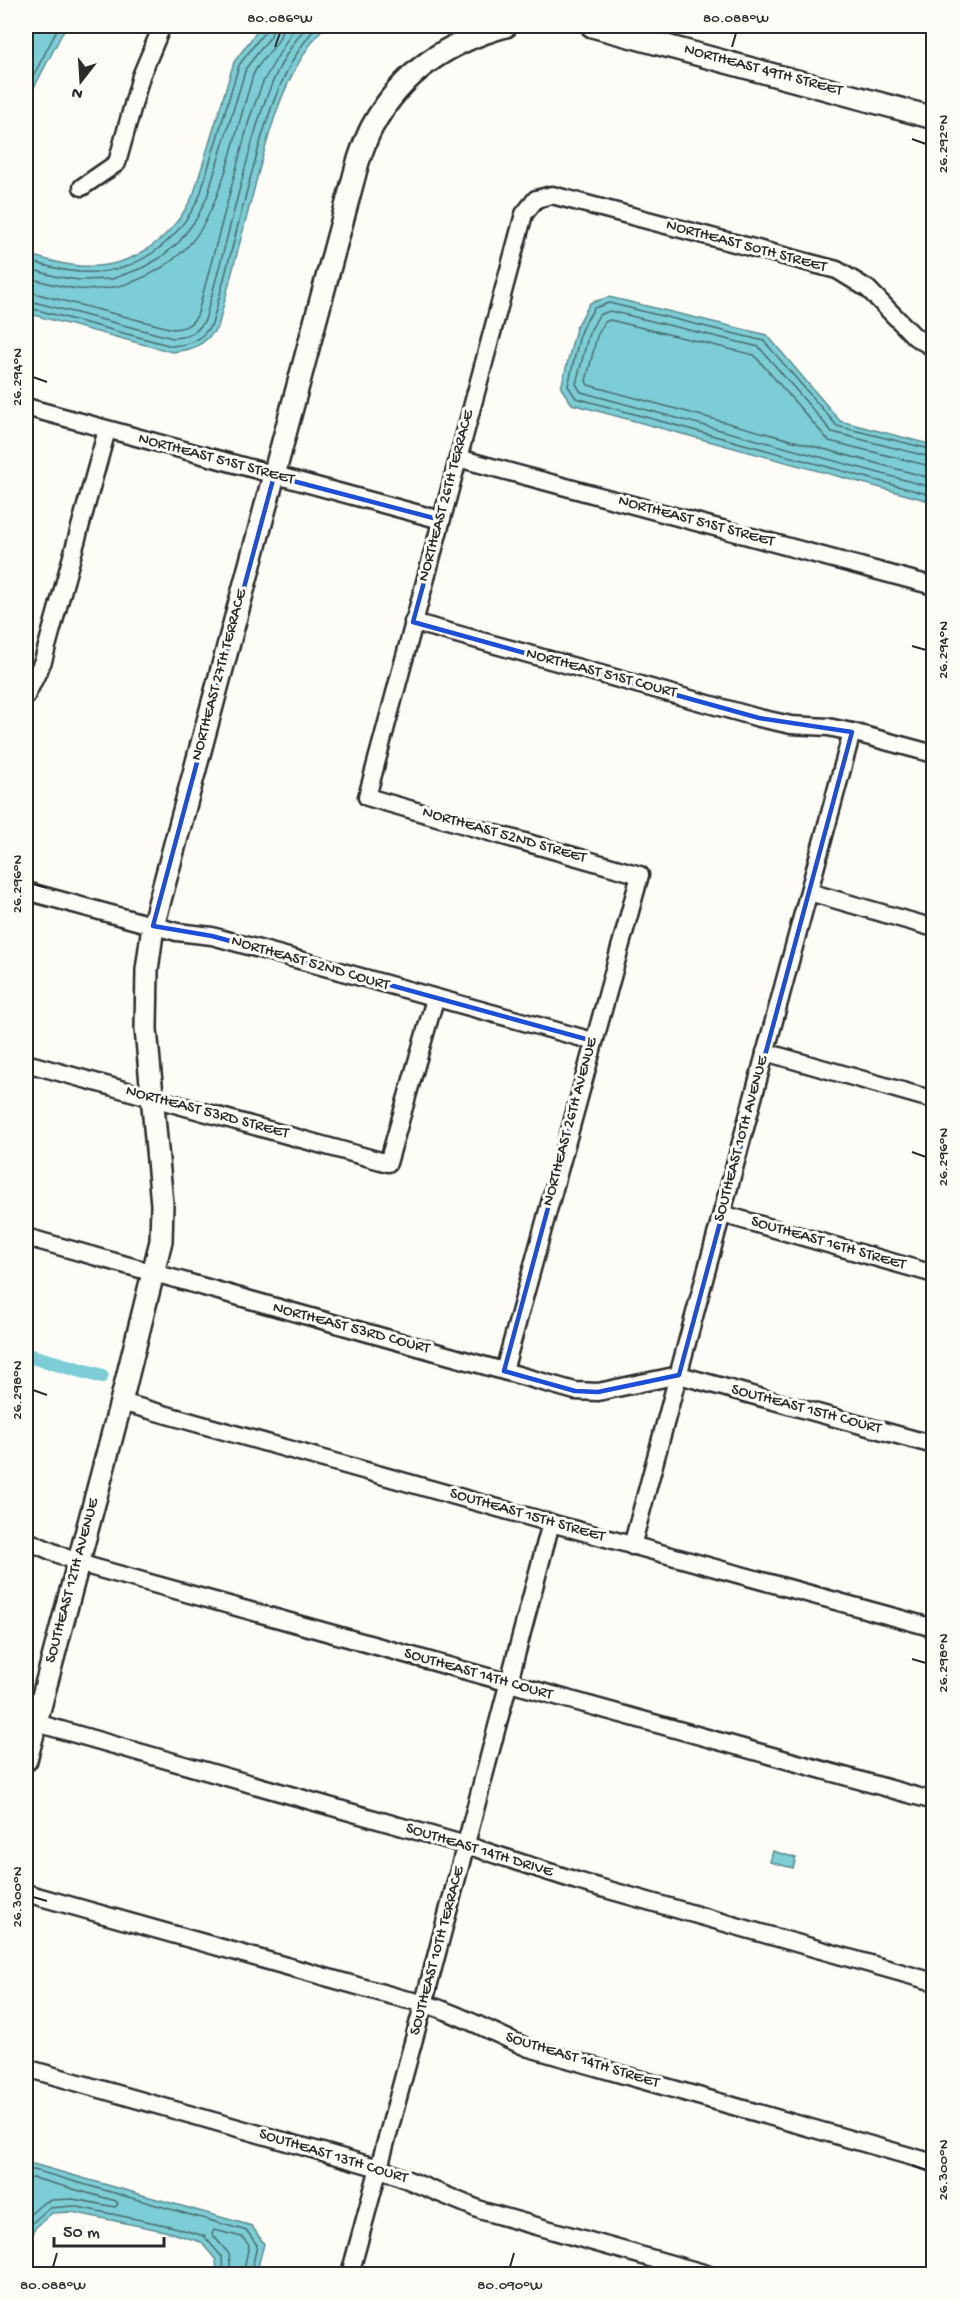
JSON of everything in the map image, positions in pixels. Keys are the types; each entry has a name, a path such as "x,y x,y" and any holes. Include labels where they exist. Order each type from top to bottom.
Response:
{"street":[{"path":"82,187 117,163 141,76 162,26"},
{"name":"NORTHEAST 27TH TERRACE","path":"121,1402 161,1241 162,1204 146,1029 147,970 153,926 358,162 372,127 394,94 421,67 446,48 477,34 506,26"},
{"name":"NORTHEAST 49TH STREET","path":"592,26 933,118"},
{"name":"NORTHEAST 50TH STREET","path":"536,200 552,195 837,270 868,289 915,337 933,348"},
{"name":"NORTHEAST 26TH TERRACE","path":"367,797 524,214 536,200"},
{"name":"NORTHEAST 51ST STREET","path":"26,407 441,520"},
{"path":"26,696 43,661 107,430"},
{"name":"NORTHEAST 51ST STREET","path":"458,458 933,586"},
{"name":"NORTHEAST 51ST COURT","path":"413,622 759,718 790,725 828,727 933,754"},
{"name":"SOUTHEAST 10TH AVENUE","path":"632,1546 852,732"},
{"name":"NORTHEAST 52ND STREET","path":"367,797 640,875"},
{"name":"NORTHEAST 26TH AVENUE","path":"504,1371 640,875"},
{"name":"NORTHEAST 52ND COURT","path":"26,891 177,932 212,936 593,1041"},
{"path":"809,892 933,928"},
{"name":"NORTHEAST 53RD STREET","path":"26,1063 388,1163 435,999"},
{"path":"765,1052 933,1100"},
{"name":"SOUTHEAST 16TH STREET","path":"722,1214 933,1274"},
{"name":"NORTHEAST 53RD COURT","path":"26,1237 575,1391 598,1392 679,1375"},
{"name":"SOUTHEAST 15TH COURT","path":"679,1375 933,1445"},
{"name":"SOUTHEAST 15TH STREET","path":"121,1402 551,1524 933,1628"},
{"name":"SOUTHEAST 12TH AVENUE","path":"26,1760 30,1722 78,1563 121,1402"},
{"name":"SOUTHEAST 10TH TERRACE","path":"350,2274 551,1524"},
{"name":"SOUTHEAST 14TH COURT","path":"26,1540 78,1563 933,1801"},
{"name":"SOUTHEAST 14TH DRIVE","path":"30,1722 466,1845 577,1881 933,1982"},
{"name":"SOUTHEAST 14TH STREET","path":"26,1893 404,1999 424,2002 447,2010 529,2048 933,2163"},
{"name":"SOUTHEAST 13TH COURT","path":"26,2068 378,2168 483,2211 707,2274"}],"highlighted area":[{"path":"274,476 441,520 413,622 759,718 852,732 679,1375 598,1392 575,1391 504,1371 593,1041 212,936 153,926"}],"water":[{"path":"26,26 66,26 26,103"},
{"path":"261,26 325,26 298,64 278,107 264,151 218,327 198,346 172,352 26,313 26,254 53,262 80,266 117,263 149,248 175,224 194,193 234,62"},
{"path":"609,297 767,335 840,421 933,445 933,502 572,404 561,388 576,328 590,303"},
{"path":"773,1851 796,1858 793,1868 770,1862"},
{"path":"33,2164 252,2226 264,2244 256,2274 217,2274 216,2260 201,2242 169,2232 72,2212 52,2213 35,2228 26,2257 26,2166"}],"waterway":[{"path":"26,1355 101,1376"}]}
